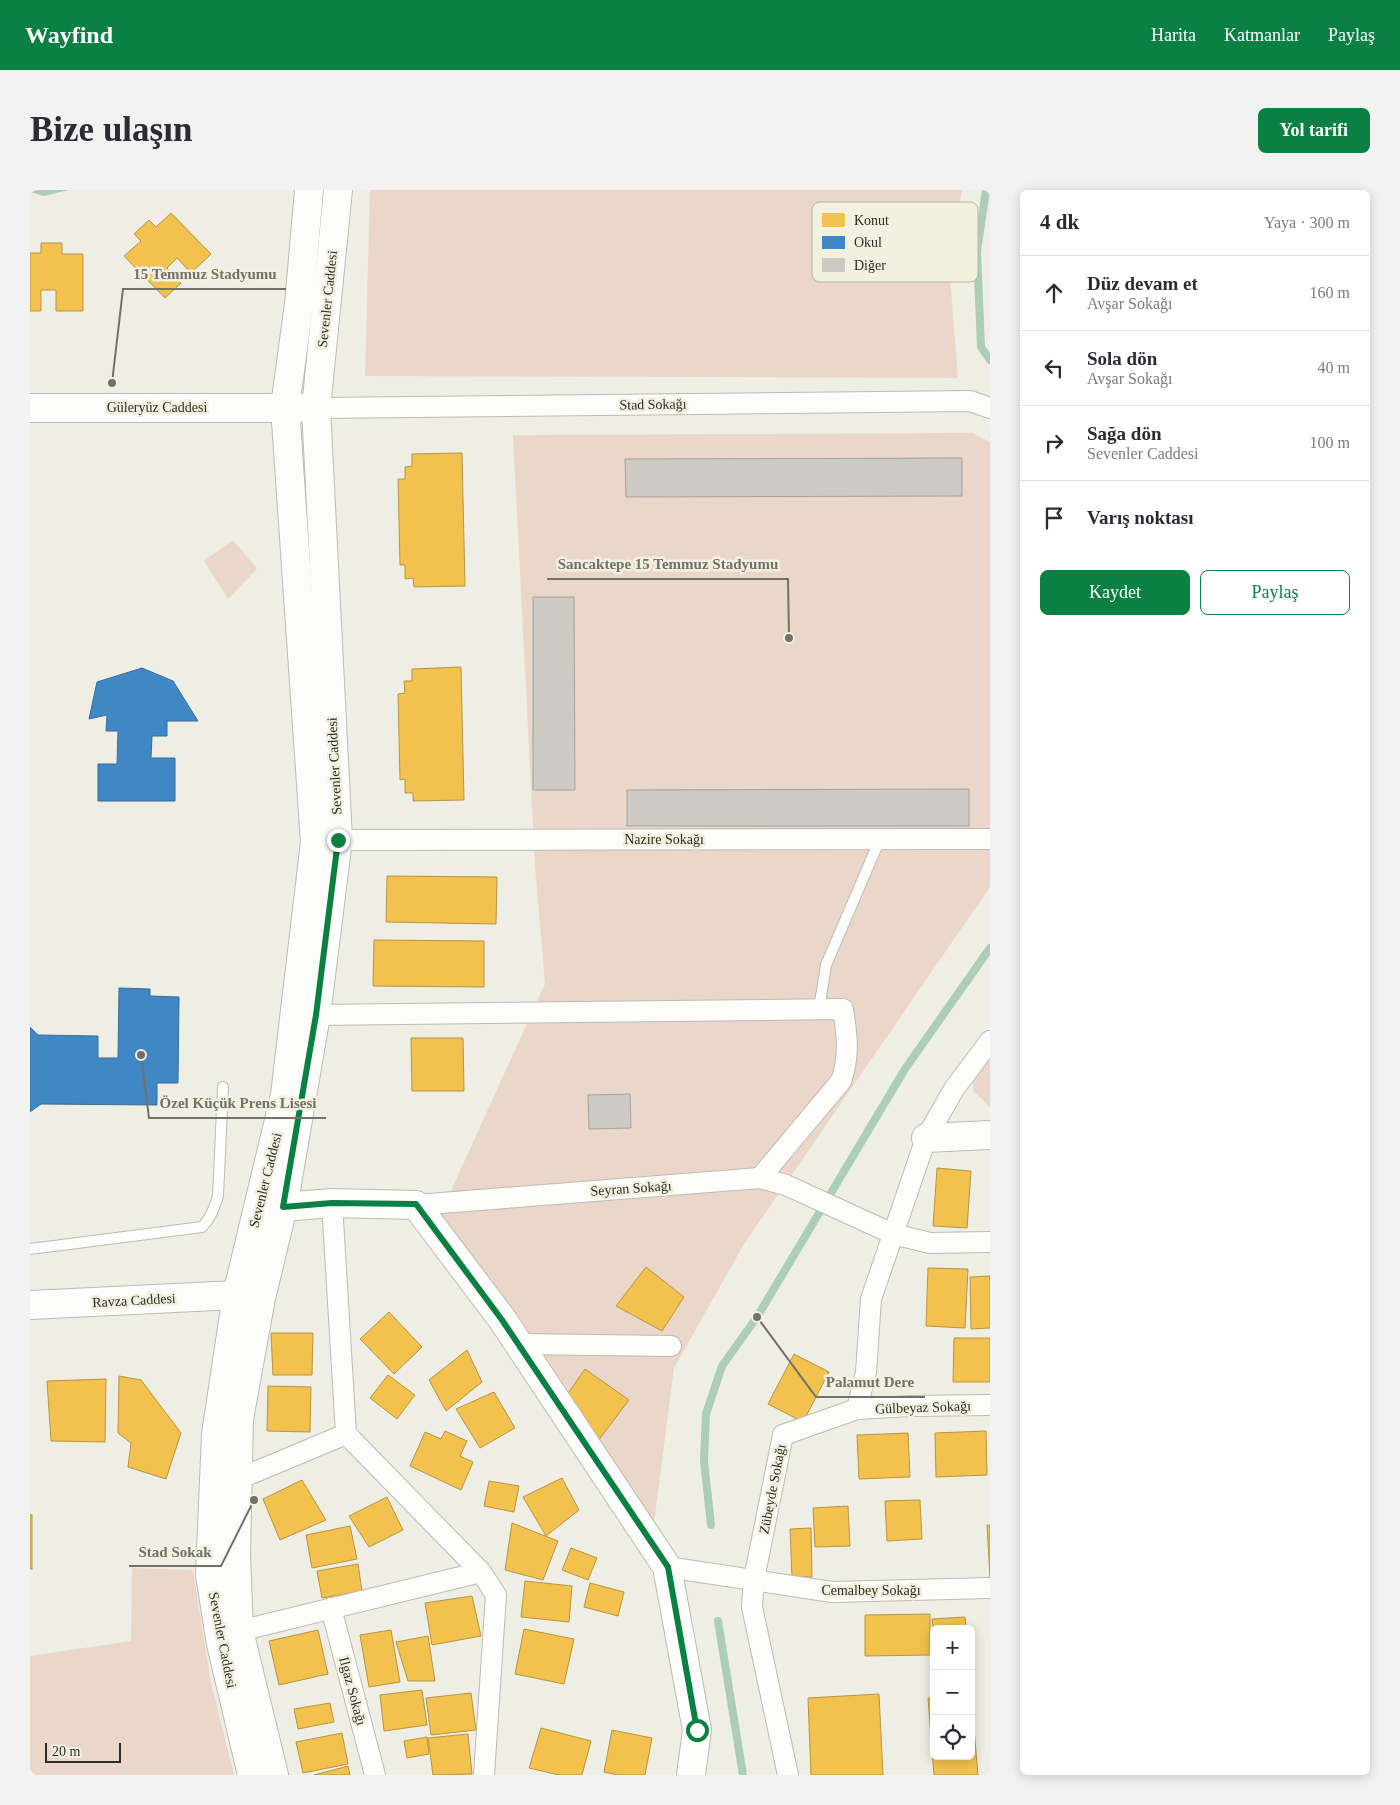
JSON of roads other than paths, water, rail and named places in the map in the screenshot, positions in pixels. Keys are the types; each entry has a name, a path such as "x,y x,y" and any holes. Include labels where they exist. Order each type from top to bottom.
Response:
{"main road":[{"name":"Sevenler Caddesi","path":"252,1775 221,1644 210,1575 216,1434 249,1296 285,1095 315,842 285,407 299,304 309,190"},
{"name":"Sevenler Caddesi","path":"274,1775 239,1631 236,1480 249,1296 283,1207 316,1015 338,840 316,408 338,190"},
{"name":"Güleryüz Caddesi","path":"30,408 285,407"},
{"path":"285,407 316,408"},
{"path":"926,1138 990,1135"},
{"path":"283,1207 332,1203 416,1204 496,1312 668,1567 697,1730 691,1775"},
{"name":"Ravza Caddesi","path":"30,1305 249,1296"}],"street":[{"name":"Stad Sokağı","path":"316,408 970,401 990,408"},
{"name":"Nazire Sokağı","path":"338,840 990,839"},
{"path":"316,1015 843,1009 848,1042 845,1070 841,1081 760,1178"},
{"path":"857,1409 866,1372 871,1299 926,1138 954,1089 990,1041"},
{"name":"Seyran Sokağı","path":"416,1204 760,1178 786,1185 893,1234 930,1243 990,1242"},
{"path":"332,1203 346,1434 482,1572 496,1595 484,1775"},
{"path":"518,1344 671,1346"},
{"name":"Gülbeyaz Sokağı","path":"857,1409 990,1405"},
{"name":"Zübeyde Sokağı","path":"788,1775 752,1607 754,1579 782,1435 857,1409"},
{"path":"236,1480 346,1434"},
{"name":"Cemalbey Sokağı","path":"668,1567 832,1592 990,1588"},
{"path":"239,1631 482,1572"},
{"name":"Ilgaz Sokağı","path":"331,1608 375,1775"}],"lane":[{"path":"819,1009 826,965 880,838"},
{"path":"30,1249 202,1226 210,1216 218,1196 222,1087"}],"waterway":[{"path":"978,245 986,190"},
{"path":"978,276 981,347 990,360"},
{"path":"711,1525 704,1461 706,1414 722,1366 757,1317 905,1069 990,948"},
{"path":"718,1621 743,1775"}],"place":[{"name":"15 Temmuz Stadyumu","path":"112,383"},
{"name":"Sancaktepe 15 Temmuz Stadyumu","path":"789,638"},
{"name":"Özel Küçük Prens Lisesi","path":"141,1055"},
{"name":"Palamut Dere","path":"757,1317"},
{"name":"Stad Sokak","path":"254,1500"}]}
